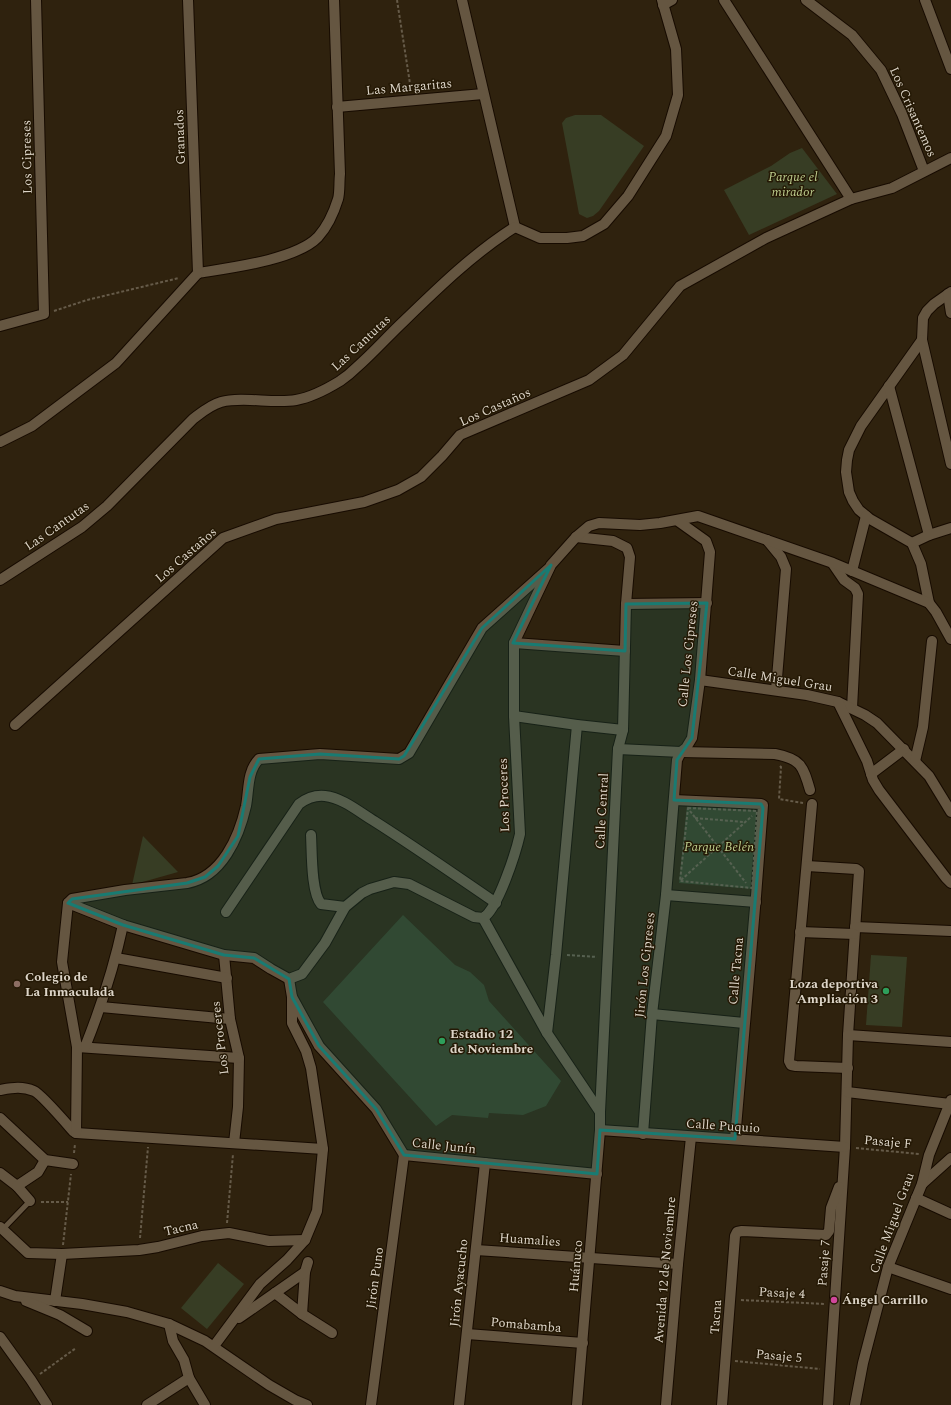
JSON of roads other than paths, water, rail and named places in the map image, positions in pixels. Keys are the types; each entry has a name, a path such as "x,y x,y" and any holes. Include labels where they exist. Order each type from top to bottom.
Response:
{"street":[{"name":"Los Cipreses","path":"0,326 44,314 36,0"},
{"name":"Granados","path":"188,0 198,273"},
{"path":"0,442 32,426 116,363 198,273 276,258 299,249 317,238 329,221 338,198 340,174 334,0"},
{"path":"462,0 515,227 540,238 567,238 583,236 604,224 628,196 666,136 678,95 676,49 666,2"},
{"path":"724,0 851,199"},
{"name":"Los Crisantemos","path":"806,0 852,35 881,70 902,114 924,171"},
{"path":"925,0 951,69"},
{"name":"Las Margaritas","path":"337,107 483,94"},
{"name":"Los Castaños","path":"14,725 223,538 276,519 364,502 398,490 421,477 460,436 589,380 623,355 680,286 766,238 851,199 892,188 951,158"},
{"name":"Las Cantutas","path":"0,580 82,527 107,506 193,419 207,408 221,402 228,401 276,402 296,400 317,394 343,380 472,258 515,227"},
{"path":"949,293 951,313"},
{"path":"949,293 927,311 924,318 922,340 951,464"},
{"path":"922,340 861,426 849,450 846,481 853,501 859,510 866,516 912,543 921,564 929,604"},
{"path":"889,386 929,535"},
{"name":"Los Proceres","path":"483,918 488,916 496,903 517,847 520,834 514,716 514,643 551,565 576,537 589,526 599,523 640,525 678,521 698,516 767,540"},
{"path":"852,571 866,516"},
{"name":"Calle Los Cipreses","path":"678,521 706,541 710,552 700,680 692,738 686,748 681,752 677,760 681,803"},
{"path":"912,543 929,535 951,528"},
{"name":"Calle Central","path":"576,537 613,541 627,548 630,557 626,604 623,730 618,749 600,1130"},
{"path":"767,540 852,571 929,604 936,612 951,639"},
{"path":"767,540 784,561 786,570 776,690"},
{"path":"833,564 844,580 855,588 858,594 852,708"},
{"path":"76,1133 81,1047 62,962 68,903 72,899 125,890 187,883 197,881 205,877 218,866 238,836 246,806 250,777 254,764 259,759 320,754 399,759 404,756 408,752 482,628 551,565"},
{"path":"626,604 707,603"},
{"path":"915,761 923,727 932,641"},
{"path":"514,643 625,651"},
{"name":"Calle Miguel Grau","path":"700,680 807,695 838,702 852,708 877,723 904,749 929,776 951,812"},
{"path":"838,702 867,761 871,774 879,790 951,883"},
{"path":"514,716 623,730"},
{"path":"547,1033 556,955 577,725"},
{"path":"618,749 681,752 748,752 789,756 797,761 804,771 810,790"},
{"path":"871,774 904,749"},
{"path":"226,912 299,804 305,799 324,796 340,800 415,846 496,903"},
{"name":"Calle Tacna","path":"681,803 760,808 756,899 735,1139"},
{"name":"Jirón Los Cipreses","path":"643,1134 652,1014 666,895 681,803"},
{"path":"812,804 789,1060 792,1065 796,1066 848,1068"},
{"path":"311,835 313,876 318,901 321,904 345,907"},
{"name":"Pasaje 7","path":"807,866 858,870 859,872 854,931 844,1147 828,1405"},
{"path":"68,903 123,925 224,955 254,958 289,979 302,974 325,943 345,907 362,893 394,882 409,884 474,916 483,918 547,1033 600,1112"},
{"path":"666,895 756,899"},
{"path":"81,1047 101,1007 116,958 123,925"},
{"path":"800,932 951,931"},
{"name":"Los Proceres","path":"224,955 230,1019 239,1058 238,1107 234,1142"},
{"path":"116,958 227,978"},
{"name":"Calle Junín","path":"289,979 292,997 319,1046 376,1110 404,1155 597,1174"},
{"path":"214,1346 260,1284 287,1260 305,1240 317,1211 323,1149 312,1068 306,1051 292,1023 292,997"},
{"path":"101,1007 230,1019"},
{"path":"652,1014 744,1023"},
{"path":"848,1035 951,1042"},
{"path":"81,1047 239,1058"},
{"path":"0,1090 14,1087 36,1092 76,1133 234,1142 323,1149"},
{"path":"847,1092 950,1102"},
{"name":"Calle Miguel Grau","path":"855,1405 863,1362 888,1267 922,1184 929,1155 950,1102"},
{"path":"0,1118 45,1160 72,1164"},
{"name":"Calle Puquio","path":"600,1130 844,1147"},
{"name":"Huánuco","path":"577,1405 600,1130"},
{"name":"Avenida 12 de Noviembre","path":"666,1405 691,1137"},
{"name":"Jirón Puno","path":"371,1405 404,1155"},
{"path":"922,1184 951,1158"},
{"path":"17,1186 38,1172 45,1160"},
{"name":"Jirón Ayacucho","path":"459,1405 485,1163"},
{"path":"0,1173 17,1186 30,1202"},
{"name":"Tacna","path":"722,1405 735,1236 737,1232 826,1234 829,1232 832,1206 842,1178"},
{"path":"916,1198 951,1214"},
{"name":"Tacna","path":"1,1228 28,1253 62,1254 139,1250 202,1236 227,1233 269,1241 305,1240"},
{"name":"Huamalies","path":"476,1250 678,1264"},
{"path":"55,1301 62,1254"},
{"path":"302,1314 305,1272 308,1262"},
{"path":"888,1267 951,1289"},
{"path":"229,1325 305,1272"},
{"path":"0,1291 60,1315 87,1331"},
{"path":"275,1292 302,1314 332,1333"},
{"path":"14,1296 82,1304 127,1312 169,1324 214,1346 269,1385 294,1400 307,1405"},
{"path":"169,1324 173,1342 184,1360 189,1378 205,1405"},
{"name":"Pomabamba","path":"467,1334 583,1343"},
{"path":"0,1338 31,1380 47,1405"},
{"path":"147,1405 189,1378"}],"lane":[{"path":"1,1228 30,1202"}],"place":[{"name":"Colegio de La Inmaculada","path":"17,984"},
{"name":"Loza deportiva Ampliación 3","path":"886,991"},
{"name":"Estadio 12 de Noviembre","path":"442,1041"},
{"name":"Ángel Carrillo","path":"834,1300"}],"park label":[{"name":"Parque el mirador","path":"793,184"},
{"name":"Parque Belén","path":"719,847"}]}
